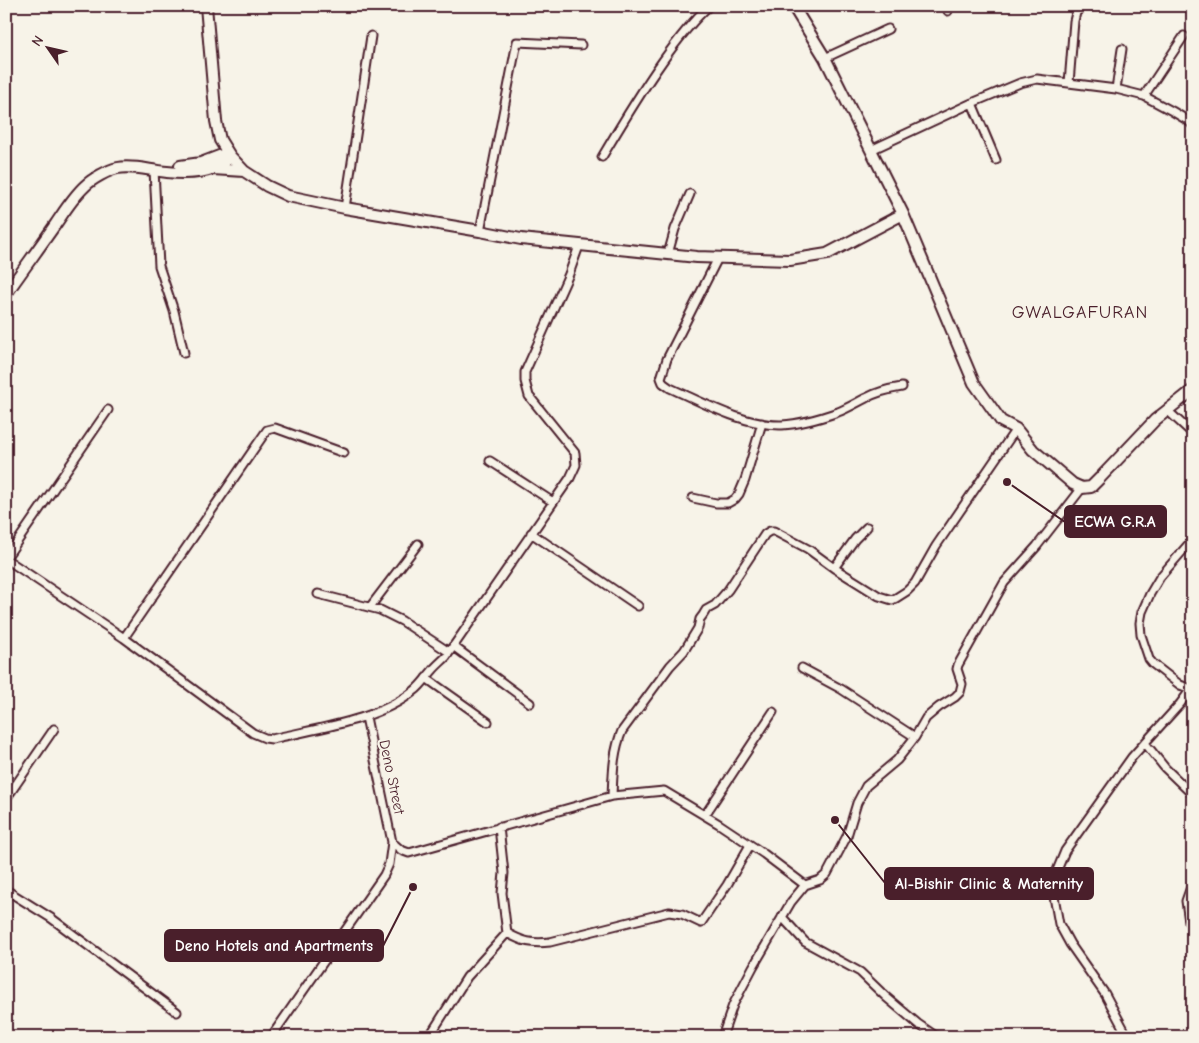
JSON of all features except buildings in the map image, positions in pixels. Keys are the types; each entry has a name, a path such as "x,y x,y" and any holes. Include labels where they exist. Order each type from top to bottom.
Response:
{"street":[{"path":"206,6 216,121 220,140 230,156 244,171 267,186 288,196 521,239 718,258 790,260 827,254 903,214"},
{"path":"602,157 650,80 678,40 709,6"},
{"path":"793,6 825,58 903,214 974,383 1001,421 1016,429 1033,450 1074,484 1082,488 1091,487 1155,420 1193,390"},
{"path":"1069,83 1074,21 1076,13 1081,6"},
{"path":"825,58 888,29"},
{"path":"345,208 371,36"},
{"path":"1144,96 1184,36"},
{"path":"480,231 517,42 581,45"},
{"path":"1116,89 1122,49"},
{"path":"871,150 972,103 1028,80 1037,79 1116,89 1144,96 1193,125"},
{"path":"972,103 996,160"},
{"path":"211,164 220,140"},
{"path":"6,294 76,196 92,180 117,168 166,172 197,172 211,164 224,163 230,156"},
{"path":"211,164 244,171"},
{"path":"154,170 159,266 174,311 184,353"},
{"path":"668,254 675,229 690,194"},
{"path":"108,410 6,558 124,638 253,733 272,739 366,717 392,705 421,686 451,649 575,469 575,453 529,396 525,381 526,372 569,274 579,246"},
{"path":"718,258 667,359 661,378 663,383 670,388 750,421 783,425 818,419 847,409 886,390 902,387"},
{"path":"1167,410 1193,434"},
{"path":"693,498 728,503 739,494 762,423"},
{"path":"124,638 267,430 275,428 344,453"},
{"path":"612,796 614,761 618,740 622,731 670,666 684,652 698,628 703,614 715,605 728,590 765,534 774,531 808,549 834,568 872,591 892,600 901,596 915,582 936,546 1016,429"},
{"path":"490,461 553,502"},
{"path":"722,1037 734,1005 791,902 805,885 820,880 827,874 847,836 861,794 872,780 897,760 915,737 926,718 960,692 962,684 958,665 1004,583 1037,546 1082,488"},
{"path":"834,568 855,539 867,527"},
{"path":"531,534 638,606"},
{"path":"1128,1037 1105,994 1070,944 1059,924 1053,880 1065,851 1132,757 1192,688 1180,684 1149,659 1140,635 1140,623 1142,612 1160,577 1193,538"},
{"path":"370,607 418,544"},
{"path":"318,594 380,610 402,621 451,649 530,703"},
{"path":"802,668 841,690 915,737"},
{"path":"426,678 488,722"},
{"path":"705,815 773,712"},
{"name":"Deno Street","path":"366,717 392,842"},
{"path":"6,799 54,729"},
{"path":"1145,743 1164,768 1193,794"},
{"path":"392,842 408,853 612,796 664,791 750,845 805,885"},
{"path":"429,1037 467,977 507,933 502,893 504,873 499,827"},
{"path":"271,1037 384,875 389,864 392,842"},
{"path":"507,933 520,940 535,944 550,942 669,912 682,914 700,923 727,885 750,845"},
{"path":"1193,881 1186,901 1189,922 1193,931"},
{"path":"6,890 51,918 177,1012"},
{"path":"782,917 805,942 860,972 918,1024 938,1037"}],"place":[{"name":"ECWA G.R.A","path":"1007,482"},
{"name":"Al-Bishir Clinic & Maternity","path":"835,820"},
{"name":"Deno Hotels and Apartments","path":"413,887"}],"district":[{"name":"GWALGAFURAN","path":"1080,312"}]}
